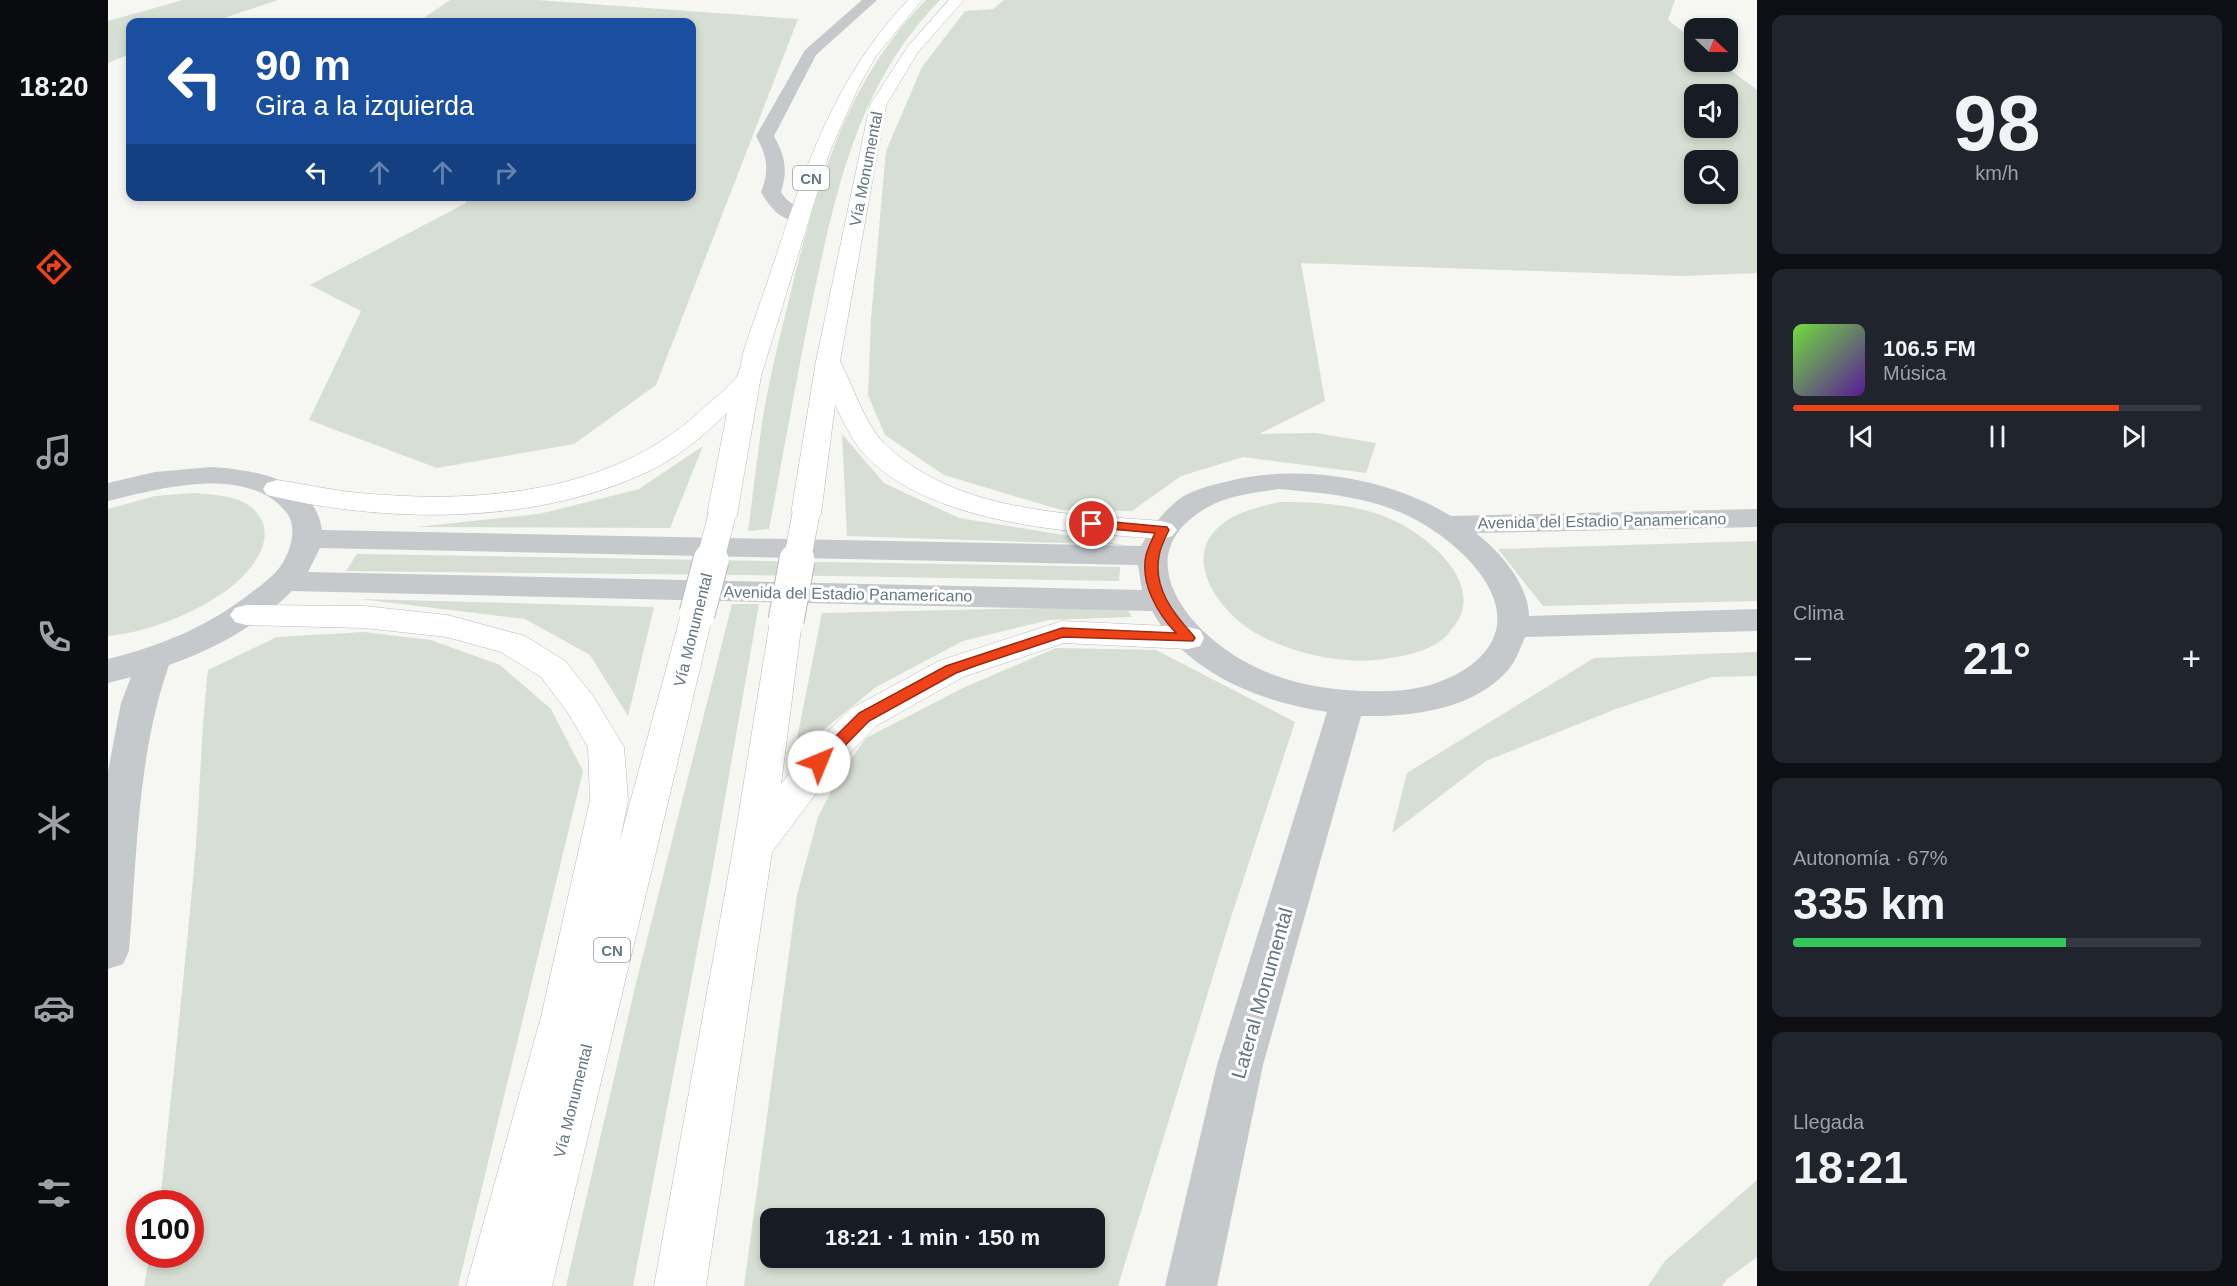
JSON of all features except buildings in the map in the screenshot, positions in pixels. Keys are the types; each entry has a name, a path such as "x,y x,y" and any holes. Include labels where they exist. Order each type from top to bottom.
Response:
{"highway":[{"name":"Vía Monumental","path":"526,1286 722,515 749,378 798,216 824,141 854,79 877,42 915,0"},
{"name":"Vía Monumental","path":"680,1286 753,849 786,621 806,514 828,361 878,105 892,78 917,43 957,0"},
{"path":"828,361 844,402 872,447 901,470 935,490 1005,512 1058,520 1157,543"},
{"path":"277,489 371,502 440,506 568,491 622,471 670,448 692,432 749,378"},
{"path":"246,615 364,617 447,626 513,644 553,669 581,705 606,747 609,800 563,1017 492,1286"},
{"path":"753,849 819,762 864,717 951,669 1062,632 1188,638"}],"street":[{"path":"798,216 779,206 771,192 778,174 776,155 765,136 810,53 870,0"},
{"path":"108,671 154,660 204,640 246,615 285,581 300,559 307,539 306,519 295,502 277,489 257,481 232,477 197,476 115,487"},
{"path":"1278,481 1331,484 1385,496 1417,509 1446,525 1475,547 1498,572 1510,599 1513,627 1498,661 1462,688 1410,703 1347,704 1286,692 1231,669 1188,638 1171,620 1160,601 1152,578 1157,543 1190,505 1230,488 1278,481"},
{"name":"Avenida del Estadio Panamericano","path":"1446,525 1757,518"},
{"path":"307,539 1157,543"},
{"name":"Avenida del Estadio Panamericano","path":"285,581 1160,601"},
{"path":"1513,627 1757,620"},
{"path":"108,951 123,791 138,703 154,660"},
{"name":"Lateral Monumental","path":"1191,1286 1240,1065 1347,704"}],"shaded area":[{"path":"183,0 278,0 224,18 126,18 126,56 108,63 108,21"},
{"path":"450,0 537,0 798,19 656,385 574,444 437,468 309,420 361,311 310,285 466,203 466,201 696,201 696,18 424,18"},
{"path":"926,0 940,0 914,30 873,95 846,165 817,279 769,529 748,531 769,385 796,271 829,161 859,92 878,60 900,29"},
{"path":"1004,0 1675,0 1668,20 1684,32 1684,72 1733,72 1757,90 1757,273 1682,276 1301,263 1325,401 1259,434 1316,433 1376,443 1366,473 1243,457 1181,476 1132,511 1061,510 944,475 885,435 868,395 871,319 886,151 922,67 965,11 993,9"},
{"path":"842,434 884,483 959,518 1125,545 847,536"},
{"path":"703,446 670,528 416,527 539,514 639,489"},
{"path":"194,493 231,498 251,507 260,517 264,528 264,539 256,560 231,587 204,605 157,625 108,636 108,509 155,496"},
{"path":"1280,502 1353,508 1381,515 1409,528 1437,550 1458,578 1463,594 1462,609 1455,625 1443,639 1423,650 1367,661 1310,654 1291,649 1256,634 1231,614 1213,590 1204,563 1205,550 1210,537 1234,516"},
{"path":"1757,541 1757,601 1543,606 1498,549"},
{"path":"357,554 1120,567 1119,581 346,571"},
{"path":"360,599 654,607 628,716 590,655 525,619"},
{"path":"732,604 759,604 712,872 633,1286 566,1286 636,983"},
{"path":"1043,608 1127,609 1132,617 1049,620 963,641 876,687 794,754 822,613"},
{"path":"364,632 431,640 500,665 551,709 583,771 458,1286 144,1286 147,1268 204,1268 204,1190 161,1190 193,880 208,670 277,637"},
{"path":"1056,648 1156,650 1295,722 1232,914 1118,1286 744,1286 797,895 818,817 839,776 866,738 963,688"},
{"path":"1757,652 1757,676 1712,677 1616,709 1486,761 1392,833 1407,773 1594,658"},
{"path":"1757,1180 1757,1257 1726,1280 1722,1286 1648,1286 1665,1261"}],"route":[{"path":"819,762 864,717 951,669 1062,632 1188,638 1171,620 1160,601 1152,578 1152,556 1162,530 1092,524"}]}
